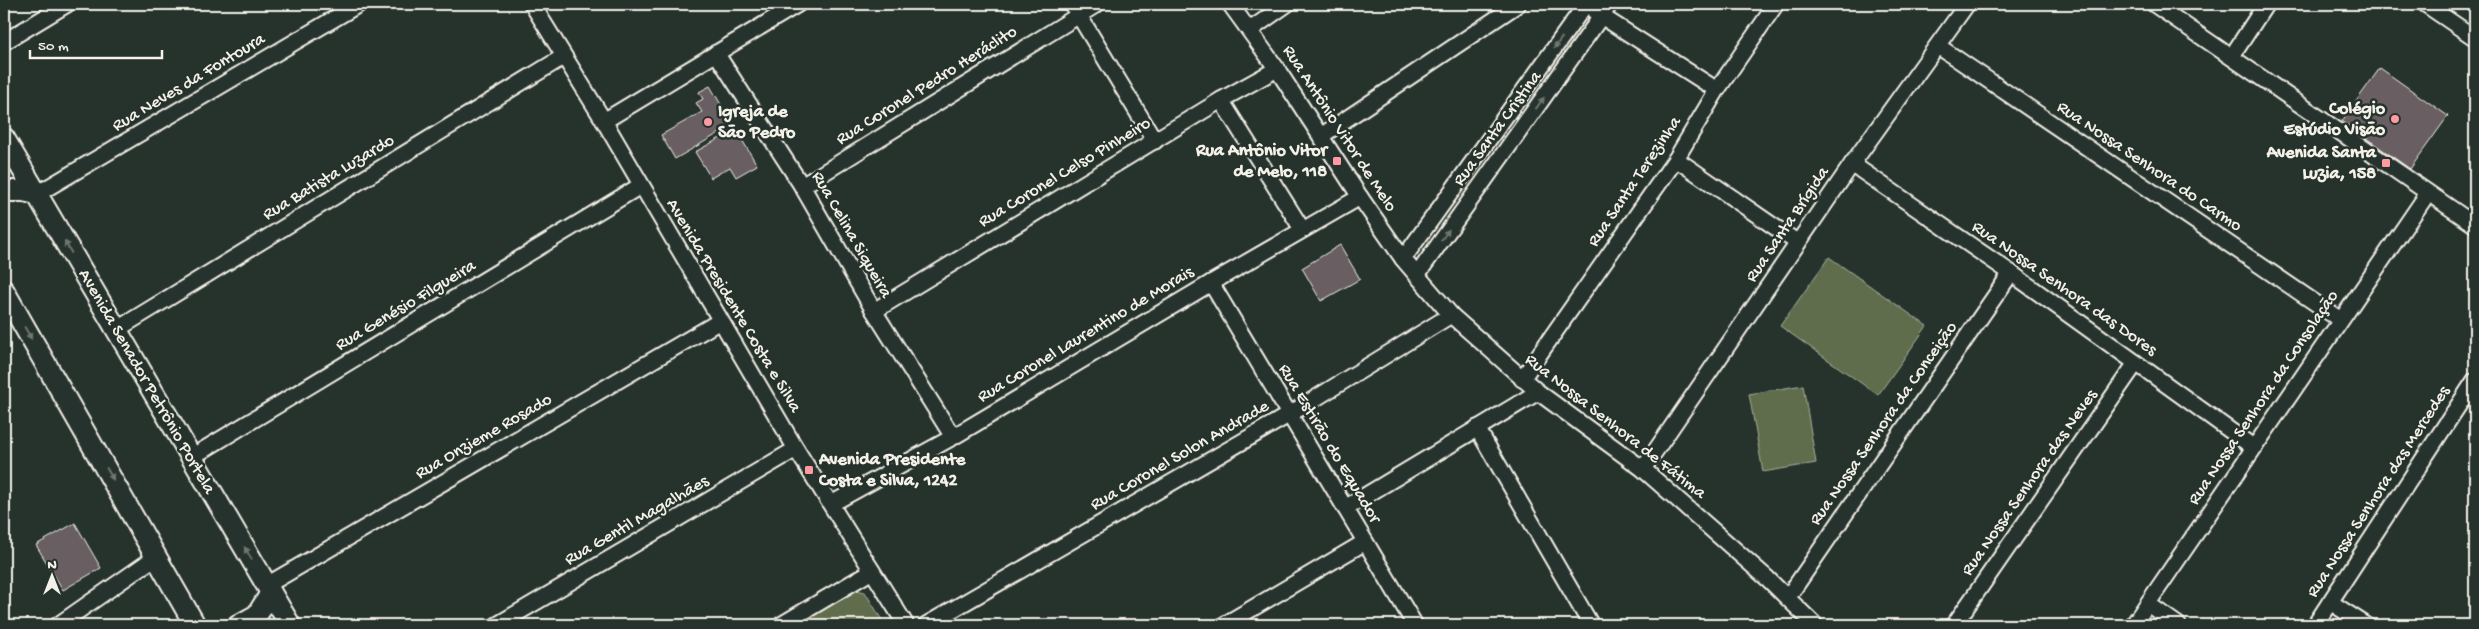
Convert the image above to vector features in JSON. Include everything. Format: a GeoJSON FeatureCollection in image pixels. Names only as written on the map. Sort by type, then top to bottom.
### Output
{"type":"FeatureCollection","features":[{"type":"Feature","properties":{"kind":"street"},"geometry":{"type":"LineString","coordinates":[[4,42],[67,4]]}},
{"type":"Feature","properties":{"kind":"street","name":"Rua Neves da Fontoura"},"geometry":{"type":"LineString","coordinates":[[38,194],[359,4]]}},
{"type":"Feature","properties":{"kind":"street","name":"Avenida Presidente Costa e Silva"},"geometry":{"type":"LineString","coordinates":[[532,4],[604,121],[640,186],[796,449],[906,625]]}},
{"type":"Feature","properties":{"kind":"street"},"geometry":{"type":"LineString","coordinates":[[604,121],[798,4]]}},
{"type":"Feature","properties":{"kind":"street","name":"Rua Coronel Pedro Heráclito"},"geometry":{"type":"LineString","coordinates":[[802,186],[1075,9],[1097,4]]}},
{"type":"Feature","properties":{"kind":"street","name":"Rua Antônio Vitor de Melo"},"geometry":{"type":"LineString","coordinates":[[1230,4],[1277,69],[1360,197],[1403,259],[1417,275]]}},
{"type":"Feature","properties":{"kind":"street"},"geometry":{"type":"LineString","coordinates":[[1250,30],[1287,4]]}},
{"type":"Feature","properties":{"kind":"street"},"geometry":{"type":"LineString","coordinates":[[1321,136],[1518,4]]}},
{"type":"Feature","properties":{"kind":"street","name":"Rua Santa Terezinha"},"geometry":{"type":"LineString","coordinates":[[1522,379],[1676,158],[1717,90],[1776,4]]}},
{"type":"Feature","properties":{"kind":"street","name":"Rua Santa Brígida"},"geometry":{"type":"LineString","coordinates":[[1643,469],[1852,164],[1967,4]]}},
{"type":"Feature","properties":{"kind":"street"},"geometry":{"type":"LineString","coordinates":[[2154,4],[2475,225]]}},
{"type":"Feature","properties":{"kind":"street"},"geometry":{"type":"LineString","coordinates":[[2232,56],[2266,4]]}},
{"type":"Feature","properties":{"kind":"street"},"geometry":{"type":"LineString","coordinates":[[2425,4],[2475,36]]}},
{"type":"Feature","properties":{"kind":"street"},"geometry":{"type":"LineString","coordinates":[[1586,5],[1606,10],[1717,90]]}},
{"type":"Feature","properties":{"kind":"street","name":"Rua Santa Cristina"},"geometry":{"type":"LineString","coordinates":[[1403,259],[1586,5]]}},
{"type":"Feature","properties":{"kind":"street"},"geometry":{"type":"LineString","coordinates":[[1075,9],[1155,141]]}},
{"type":"Feature","properties":{"kind":"street","name":"Rua Santa Cristina"},"geometry":{"type":"LineString","coordinates":[[1417,275],[1606,10]]}},
{"type":"Feature","properties":{"kind":"street","name":"Rua Nossa Senhora do Carmo"},"geometry":{"type":"LineString","coordinates":[[1938,46],[2339,319]]}},
{"type":"Feature","properties":{"kind":"street","name":"Rua Celina Siqueira"},"geometry":{"type":"LineString","coordinates":[[716,53],[802,186],[874,311],[953,437]]}},
{"type":"Feature","properties":{"kind":"street","name":"Rua Batista Luzardo"},"geometry":{"type":"LineString","coordinates":[[116,330],[563,57]]}},
{"type":"Feature","properties":{"kind":"street","name":"Rua Coronel Celso Pinheiro"},"geometry":{"type":"LineString","coordinates":[[874,311],[1221,100],[1277,69]]}},
{"type":"Feature","properties":{"kind":"street"},"geometry":{"type":"LineString","coordinates":[[1221,100],[1302,228]]}},
{"type":"Feature","properties":{"kind":"street","name":"Avenida Senador Petrônio Portela"},"geometry":{"type":"LineString","coordinates":[[4,138],[190,458],[290,625]]}},
{"type":"Feature","properties":{"kind":"street"},"geometry":{"type":"LineString","coordinates":[[1676,158],[1798,243]]}},
{"type":"Feature","properties":{"kind":"street","name":"Rua Nossa Senhora das Dores"},"geometry":{"type":"LineString","coordinates":[[1852,164],[2011,273],[2253,447]]}},
{"type":"Feature","properties":{"kind":"street","name":"Rua Genésio Filgueira"},"geometry":{"type":"LineString","coordinates":[[190,458],[640,186]]}},
{"type":"Feature","properties":{"kind":"street"},"geometry":{"type":"LineString","coordinates":[[4,191],[22,191],[38,194]]}},
{"type":"Feature","properties":{"kind":"street","name":"Rua Nossa Senhora da Consolação"},"geometry":{"type":"LineString","coordinates":[[2133,625],[2339,319],[2428,193]]}},
{"type":"Feature","properties":{"kind":"street","name":"Rua Coronel Laurentino de Morais"},"geometry":{"type":"LineString","coordinates":[[831,504],[953,437],[1302,228],[1360,197]]}},
{"type":"Feature","properties":{"kind":"street","name":"Rua Nossa Senhora da Conceição"},"geometry":{"type":"LineString","coordinates":[[1788,597],[2011,273]]}},
{"type":"Feature","properties":{"kind":"street","name":"Rua Nossa Senhora de Fátima"},"geometry":{"type":"LineString","coordinates":[[1417,275],[1451,315],[1522,379],[1643,469],[1788,597],[1815,625]]}},
{"type":"Feature","properties":{"kind":"street","name":"Rua Estirão do Equador"},"geometry":{"type":"LineString","coordinates":[[1211,282],[1415,625]]}},
{"type":"Feature","properties":{"kind":"street"},"geometry":{"type":"LineString","coordinates":[[4,291],[197,624]]}},
{"type":"Feature","properties":{"kind":"street","name":"Rua Coronel Solon Andrade"},"geometry":{"type":"LineString","coordinates":[[926,625],[1290,414],[1451,315]]}},
{"type":"Feature","properties":{"kind":"street","name":"Rua Onzieme Rosado"},"geometry":{"type":"LineString","coordinates":[[269,589],[720,321]]}},
{"type":"Feature","properties":{"kind":"street","name":"Rua Nossa Senhora das Neves"},"geometry":{"type":"LineString","coordinates":[[1954,625],[2136,363]]}},
{"type":"Feature","properties":{"kind":"street","name":"Rua Nossa Senhora das Mercedes"},"geometry":{"type":"LineString","coordinates":[[2315,625],[2475,380]]}},
{"type":"Feature","properties":{"kind":"street"},"geometry":{"type":"LineString","coordinates":[[1345,508],[1538,392]]}},
{"type":"Feature","properties":{"kind":"street"},"geometry":{"type":"LineString","coordinates":[[1477,428],[1591,625]]}},
{"type":"Feature","properties":{"kind":"street","name":"Rua Gentil Magalhães"},"geometry":{"type":"LineString","coordinates":[[497,625],[796,449]]}},
{"type":"Feature","properties":{"kind":"street"},"geometry":{"type":"LineString","coordinates":[[1224,625],[1365,542]]}},
{"type":"Feature","properties":{"kind":"street"},"geometry":{"type":"LineString","coordinates":[[58,625],[157,556]]}},
{"type":"Feature","properties":{"kind":"street"},"geometry":{"type":"LineString","coordinates":[[781,625],[872,571]]}},
{"type":"Feature","properties":{"kind":"street"},"geometry":{"type":"LineString","coordinates":[[239,625],[257,615],[269,589]]}},
{"type":"Feature","properties":{"kind":"street"},"geometry":{"type":"LineString","coordinates":[[2330,602],[2366,625]]}},
{"type":"Feature","properties":{"kind":"street"},"geometry":{"type":"LineString","coordinates":[[2148,604],[2178,625]]}},
{"type":"Feature","properties":{"kind":"green space"},"geometry":{"type":"Polygon","coordinates":[[[1829,257],[1927,326],[1878,395],[1780,326],[1829,257]]]}},
{"type":"Feature","properties":{"kind":"green space"},"geometry":{"type":"Polygon","coordinates":[[[1803,385],[1816,463],[1763,472],[1749,394],[1803,385]]]}},
{"type":"Feature","properties":{"kind":"green space"},"geometry":{"type":"Polygon","coordinates":[[[857,590],[865,592],[885,625],[792,625],[847,593],[857,590]]]}},
{"type":"Feature","properties":{"kind":"building","name":"Colégio Estúdio Visão"},"geometry":{"type":"Polygon","coordinates":[[[2380,68],[2448,116],[2410,169],[2342,121],[2380,68]]]}},
{"type":"Feature","properties":{"kind":"building","name":"Igreja de São Pedro"},"geometry":{"type":"Polygon","coordinates":[[[710,86],[757,165],[736,177],[730,167],[711,178],[695,152],[724,136],[721,132],[675,159],[661,135],[702,112],[696,103],[703,99],[699,92],[710,86]]]}},
{"type":"Feature","properties":{"kind":"building"},"geometry":{"type":"Polygon","coordinates":[[[1340,245],[1360,279],[1321,301],[1302,268],[1340,245]]]}},
{"type":"Feature","properties":{"kind":"building"},"geometry":{"type":"Polygon","coordinates":[[[75,523],[101,568],[63,590],[36,545],[75,523]]]}},
{"type":"Feature","properties":{"kind":"place","name":"Colégio Estúdio Visão"},"geometry":{"type":"Point","coordinates":[2395,119]}},
{"type":"Feature","properties":{"kind":"place","name":"Igreja de São Pedro"},"geometry":{"type":"Point","coordinates":[708,122]}},
{"type":"Feature","properties":{"kind":"place","name":"Rua Antônio Vitor de Melo, 118"},"geometry":{"type":"Point","coordinates":[1337,161]}},
{"type":"Feature","properties":{"kind":"place","name":"Avenida Santa Luzia, 158"},"geometry":{"type":"Point","coordinates":[2386,163]}},
{"type":"Feature","properties":{"kind":"place","name":"Avenida Presidente Costa e Silva, 1242"},"geometry":{"type":"Point","coordinates":[809,470]}}]}
